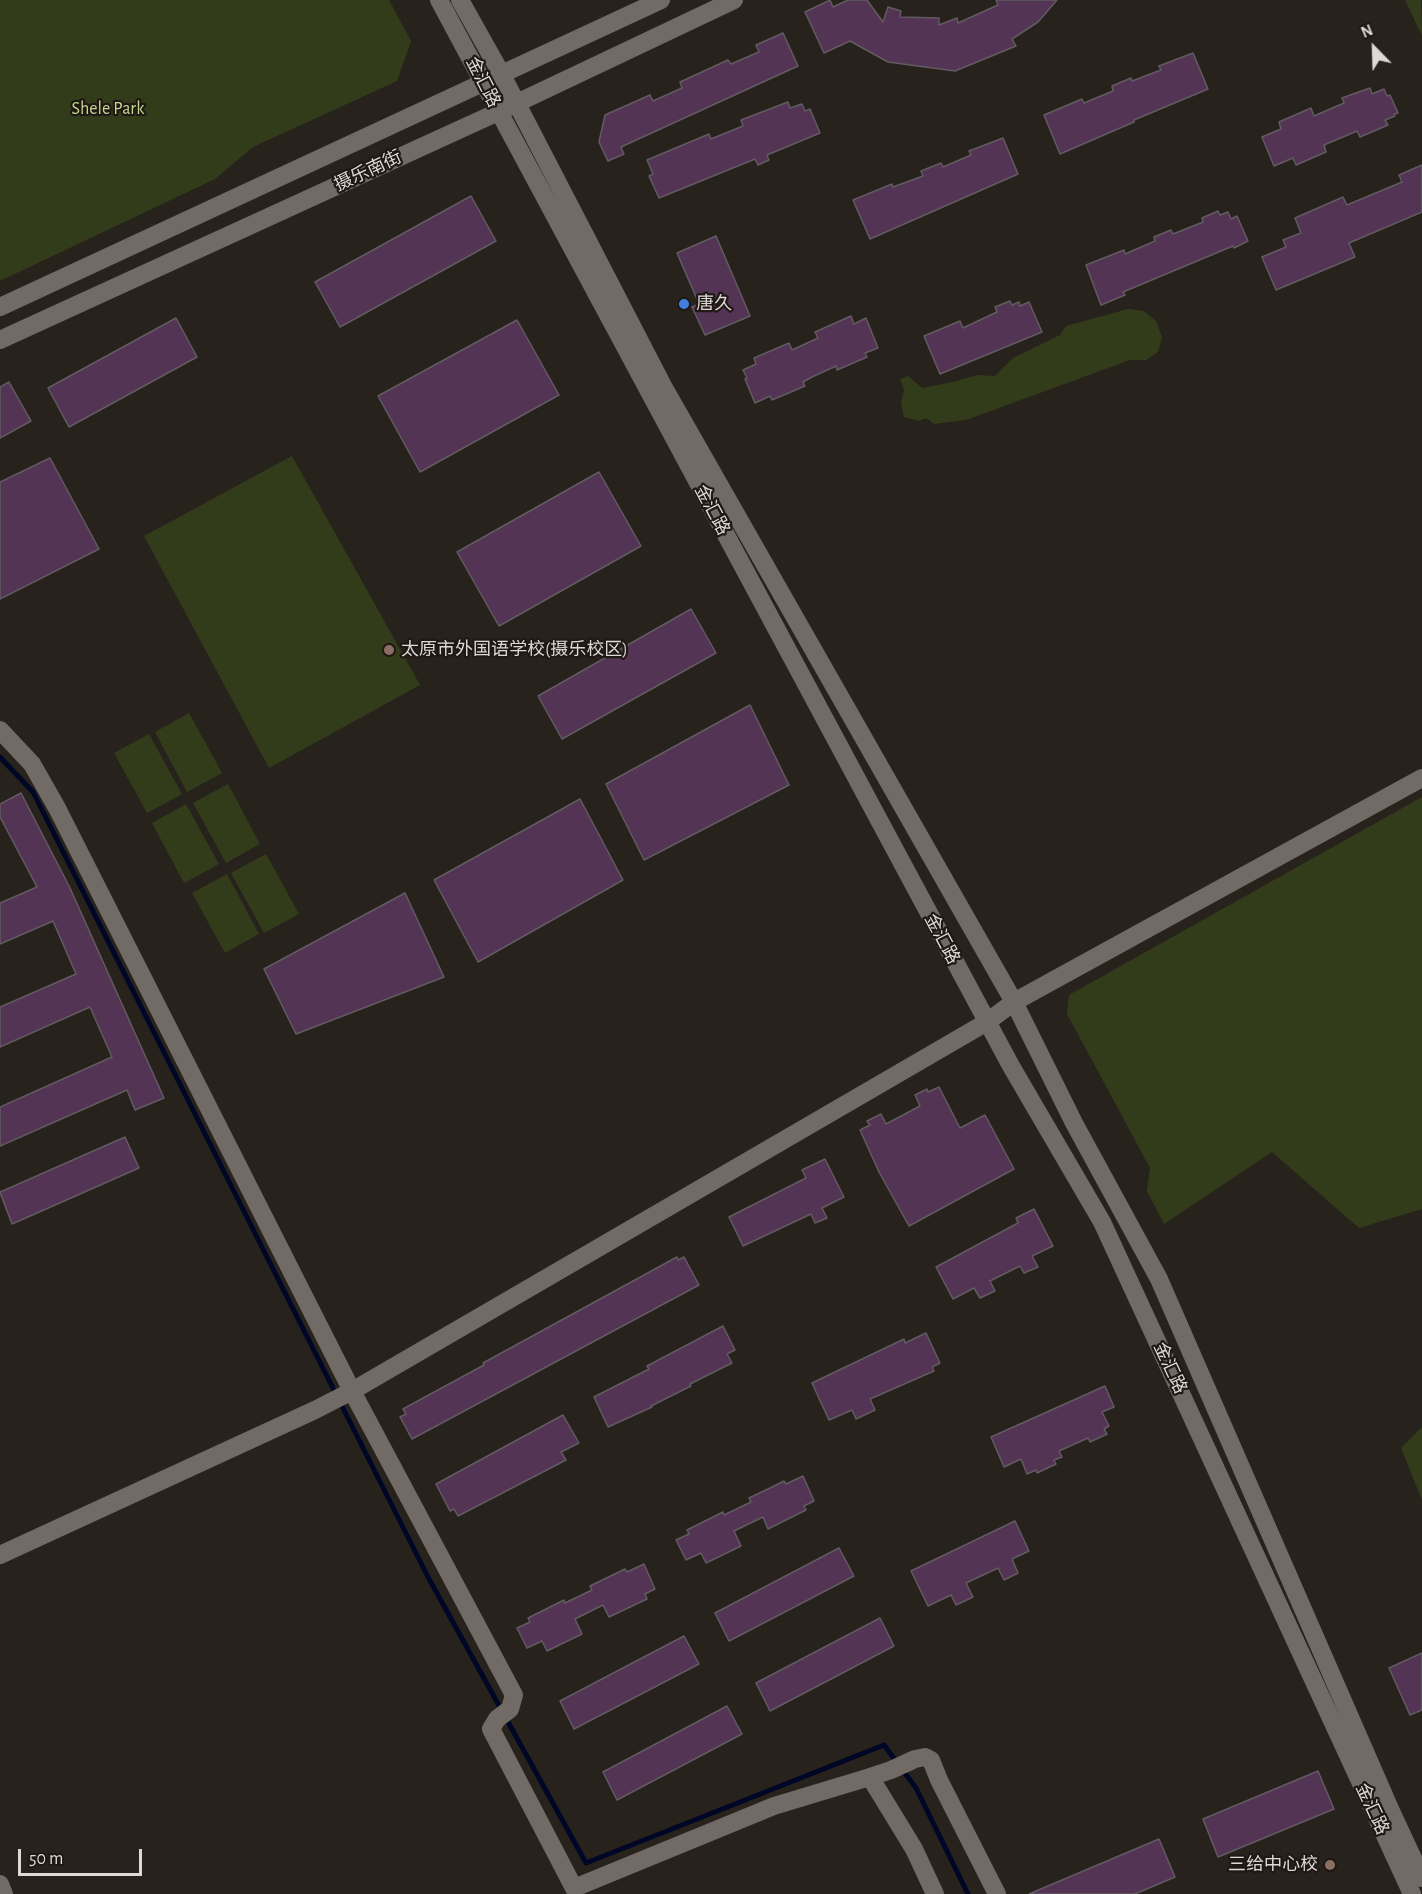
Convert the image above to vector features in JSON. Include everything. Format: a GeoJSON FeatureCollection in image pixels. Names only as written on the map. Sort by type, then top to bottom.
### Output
{"type":"FeatureCollection","features":[{"type":"Feature","properties":{"kind":"street","name":"金汇路"},"geometry":{"type":"LineString","coordinates":[[439,0],[986,1021],[1102,1222],[1412,1894]]}},
{"type":"Feature","properties":{"kind":"street","name":"金汇路"},"geometry":{"type":"LineString","coordinates":[[460,0],[663,386],[1014,1002],[1074,1123],[1159,1279],[1422,1878]]}},
{"type":"Feature","properties":{"kind":"street","name":"摄乐南街"},"geometry":{"type":"LineString","coordinates":[[0,307],[661,0]]}},
{"type":"Feature","properties":{"kind":"street","name":"摄乐南街"},"geometry":{"type":"LineString","coordinates":[[0,340],[498,112],[734,0]]}},
{"type":"Feature","properties":{"kind":"street"},"geometry":{"type":"LineString","coordinates":[[0,730],[32,764],[57,808],[352,1391],[514,1695],[504,1714],[491,1729],[574,1888],[774,1806],[870,1777],[925,1757],[931,1760],[935,1767],[939,1780],[997,1894]]}},
{"type":"Feature","properties":{"kind":"street"},"geometry":{"type":"LineString","coordinates":[[0,1555],[352,1391],[986,1021],[1014,1002],[1422,778]]}},
{"type":"Feature","properties":{"kind":"street"},"geometry":{"type":"LineString","coordinates":[[870,1777],[914,1849],[934,1894]]}},
{"type":"Feature","properties":{"kind":"street"},"geometry":{"type":"LineString","coordinates":[[0,1884],[4,1894]]}},
{"type":"Feature","properties":{"kind":"green space","name":"Shele Park"},"geometry":{"type":"Polygon","coordinates":[[[0,0],[389,0],[411,41],[397,81],[253,147],[215,179],[0,281],[0,0]]]}},
{"type":"Feature","properties":{"kind":"green space"},"geometry":{"type":"Polygon","coordinates":[[[1405,0],[1421,0],[1422,36],[1405,0]]]}},
{"type":"Feature","properties":{"kind":"green space"},"geometry":{"type":"Polygon","coordinates":[[[1128,309],[1144,311],[1156,321],[1162,337],[1158,352],[1146,360],[1130,360],[966,420],[934,424],[926,418],[919,421],[904,417],[901,402],[904,390],[900,379],[908,376],[922,388],[977,375],[995,376],[1013,358],[1060,335],[1066,326],[1128,309]]]}},
{"type":"Feature","properties":{"kind":"green space"},"geometry":{"type":"Polygon","coordinates":[[[292,456],[420,685],[269,768],[144,536],[292,456]]]}},
{"type":"Feature","properties":{"kind":"green space"},"geometry":{"type":"Polygon","coordinates":[[[189,713],[222,773],[187,792],[155,732],[189,713]]]}},
{"type":"Feature","properties":{"kind":"green space"},"geometry":{"type":"Polygon","coordinates":[[[149,734],[182,794],[147,813],[114,753],[149,734]]]}},
{"type":"Feature","properties":{"kind":"green space"},"geometry":{"type":"Polygon","coordinates":[[[228,784],[260,844],[226,863],[193,803],[228,784]]]}},
{"type":"Feature","properties":{"kind":"green space"},"geometry":{"type":"Polygon","coordinates":[[[1422,797],[1422,1209],[1359,1228],[1272,1152],[1164,1224],[1147,1191],[1150,1168],[1067,1014],[1069,995],[1422,797]]]}},
{"type":"Feature","properties":{"kind":"green space"},"geometry":{"type":"Polygon","coordinates":[[[186,804],[219,864],[184,883],[152,823],[186,804]]]}},
{"type":"Feature","properties":{"kind":"green space"},"geometry":{"type":"Polygon","coordinates":[[[266,854],[299,914],[264,933],[231,873],[266,854]]]}},
{"type":"Feature","properties":{"kind":"green space"},"geometry":{"type":"Polygon","coordinates":[[[227,874],[259,934],[225,953],[192,893],[227,874]]]}},
{"type":"Feature","properties":{"kind":"green space"},"geometry":{"type":"Polygon","coordinates":[[[1422,1427],[1422,1500],[1401,1448],[1422,1427]]]}},
{"type":"Feature","properties":{"kind":"building"},"geometry":{"type":"Polygon","coordinates":[[[830,0],[833,7],[848,0],[867,0],[883,22],[888,7],[901,11],[900,17],[939,18],[939,25],[957,18],[958,23],[998,5],[996,0],[1057,0],[1038,22],[1012,39],[1016,46],[955,71],[888,62],[850,41],[824,53],[805,12],[830,0]]]}},
{"type":"Feature","properties":{"kind":"building"},"geometry":{"type":"Polygon","coordinates":[[[783,33],[798,66],[621,147],[624,154],[608,161],[599,142],[605,115],[650,95],[653,101],[682,88],[680,82],[728,60],[731,64],[759,52],[756,45],[783,33]]]}},
{"type":"Feature","properties":{"kind":"building"},"geometry":{"type":"Polygon","coordinates":[[[1193,53],[1208,89],[1060,154],[1044,115],[1082,99],[1084,103],[1113,91],[1112,86],[1161,70],[1159,66],[1193,53]]]}},
{"type":"Feature","properties":{"kind":"building"},"geometry":{"type":"Polygon","coordinates":[[[1370,88],[1372,94],[1384,89],[1387,96],[1390,95],[1398,113],[1385,120],[1388,125],[1360,137],[1357,131],[1324,145],[1326,152],[1296,165],[1293,158],[1274,166],[1262,137],[1281,129],[1279,122],[1311,108],[1314,116],[1344,103],[1342,98],[1370,88]]]}},
{"type":"Feature","properties":{"kind":"building"},"geometry":{"type":"Polygon","coordinates":[[[788,102],[790,108],[802,104],[805,111],[810,109],[820,133],[767,155],[769,160],[758,165],[755,159],[659,198],[649,176],[653,174],[647,160],[709,134],[711,139],[743,126],[741,120],[788,102]]]}},
{"type":"Feature","properties":{"kind":"building"},"geometry":{"type":"Polygon","coordinates":[[[1003,138],[1018,174],[870,239],[853,200],[892,184],[893,187],[923,176],[921,171],[941,163],[943,167],[971,155],[969,151],[1003,138]]]}},
{"type":"Feature","properties":{"kind":"building"},"geometry":{"type":"Polygon","coordinates":[[[1422,165],[1422,212],[1349,243],[1355,257],[1276,290],[1262,257],[1286,247],[1283,240],[1301,233],[1295,218],[1343,197],[1347,205],[1402,182],[1399,175],[1422,165]]]}},
{"type":"Feature","properties":{"kind":"building"},"geometry":{"type":"Polygon","coordinates":[[[471,196],[496,241],[340,327],[315,282],[471,196]]]}},
{"type":"Feature","properties":{"kind":"building"},"geometry":{"type":"Polygon","coordinates":[[[1218,211],[1220,215],[1228,212],[1231,219],[1237,216],[1248,241],[1123,292],[1125,295],[1101,305],[1086,265],[1124,250],[1125,254],[1155,241],[1154,237],[1171,230],[1173,234],[1203,222],[1202,218],[1218,211]]]}},
{"type":"Feature","properties":{"kind":"building"},"geometry":{"type":"Polygon","coordinates":[[[716,236],[750,316],[705,335],[692,307],[699,304],[677,253],[716,236]]]}},
{"type":"Feature","properties":{"kind":"building"},"geometry":{"type":"Polygon","coordinates":[[[1010,301],[1012,305],[1019,302],[1020,306],[1029,302],[1042,332],[940,374],[924,336],[960,321],[963,328],[997,312],[995,307],[1010,301]]]}},
{"type":"Feature","properties":{"kind":"building"},"geometry":{"type":"Polygon","coordinates":[[[851,316],[854,324],[866,318],[878,348],[865,353],[867,357],[837,370],[836,366],[812,377],[803,382],[805,386],[772,400],[770,396],[755,403],[743,370],[756,364],[754,358],[789,343],[792,350],[818,338],[815,332],[851,316]]]}},
{"type":"Feature","properties":{"kind":"building"},"geometry":{"type":"Polygon","coordinates":[[[176,318],[197,357],[69,427],[48,388],[176,318]]]}},
{"type":"Feature","properties":{"kind":"building"},"geometry":{"type":"Polygon","coordinates":[[[517,320],[559,395],[420,472],[378,396],[517,320]]]}},
{"type":"Feature","properties":{"kind":"building"},"geometry":{"type":"Polygon","coordinates":[[[9,382],[31,421],[0,438],[0,387],[9,382]]]}},
{"type":"Feature","properties":{"kind":"building"},"geometry":{"type":"Polygon","coordinates":[[[50,458],[99,549],[0,599],[0,482],[50,458]]]}},
{"type":"Feature","properties":{"kind":"building"},"geometry":{"type":"Polygon","coordinates":[[[599,472],[641,546],[499,626],[457,552],[599,472]]]}},
{"type":"Feature","properties":{"kind":"building"},"geometry":{"type":"Polygon","coordinates":[[[691,609],[716,653],[562,739],[538,696],[691,609]]]}},
{"type":"Feature","properties":{"kind":"building"},"geometry":{"type":"Polygon","coordinates":[[[750,705],[789,785],[644,860],[606,784],[750,705]]]}},
{"type":"Feature","properties":{"kind":"building"},"geometry":{"type":"Polygon","coordinates":[[[21,793],[70,888],[164,1098],[135,1110],[127,1090],[0,1146],[0,1107],[112,1057],[90,1007],[0,1047],[0,1007],[76,974],[53,921],[0,944],[0,903],[37,887],[0,817],[0,804],[21,793]]]}},
{"type":"Feature","properties":{"kind":"building"},"geometry":{"type":"Polygon","coordinates":[[[580,799],[623,880],[478,962],[434,880],[580,799]]]}},
{"type":"Feature","properties":{"kind":"building"},"geometry":{"type":"Polygon","coordinates":[[[405,893],[444,977],[296,1034],[264,969],[405,893]]]}},
{"type":"Feature","properties":{"kind":"building"},"geometry":{"type":"Polygon","coordinates":[[[939,1087],[960,1128],[985,1115],[1014,1169],[909,1226],[879,1172],[860,1130],[870,1125],[867,1121],[881,1114],[886,1124],[920,1106],[915,1095],[927,1089],[928,1092],[939,1087]]]}},
{"type":"Feature","properties":{"kind":"building"},"geometry":{"type":"Polygon","coordinates":[[[125,1137],[139,1168],[12,1224],[0,1192],[125,1137]]]}},
{"type":"Feature","properties":{"kind":"building"},"geometry":{"type":"Polygon","coordinates":[[[825,1159],[844,1197],[822,1208],[827,1218],[815,1223],[811,1214],[743,1246],[729,1217],[806,1178],[802,1170],[825,1159]]]}},
{"type":"Feature","properties":{"kind":"building"},"geometry":{"type":"Polygon","coordinates":[[[1034,1209],[1053,1246],[1032,1256],[1038,1267],[1024,1273],[1020,1266],[990,1281],[995,1291],[980,1298],[974,1288],[953,1299],[936,1267],[1018,1223],[1016,1218],[1034,1209]]]}},
{"type":"Feature","properties":{"kind":"building"},"geometry":{"type":"Polygon","coordinates":[[[677,1257],[678,1260],[684,1257],[699,1285],[412,1439],[400,1417],[406,1414],[403,1409],[677,1257]]]}},
{"type":"Feature","properties":{"kind":"building"},"geometry":{"type":"Polygon","coordinates":[[[723,1326],[735,1350],[727,1354],[732,1363],[690,1384],[691,1386],[652,1407],[608,1427],[594,1397],[649,1369],[647,1366],[723,1326]]]}},
{"type":"Feature","properties":{"kind":"building"},"geometry":{"type":"Polygon","coordinates":[[[926,1333],[940,1363],[932,1367],[934,1371],[870,1399],[875,1410],[856,1419],[852,1410],[829,1420],[812,1383],[904,1339],[905,1343],[926,1333]]]}},
{"type":"Feature","properties":{"kind":"building"},"geometry":{"type":"Polygon","coordinates":[[[1105,1386],[1114,1407],[1102,1412],[1109,1426],[1104,1429],[1107,1434],[1090,1442],[1088,1438],[1059,1451],[1062,1457],[1054,1460],[1056,1464],[1037,1473],[1036,1470],[1027,1474],[1021,1459],[1004,1467],[991,1437],[1105,1386]]]}},
{"type":"Feature","properties":{"kind":"building"},"geometry":{"type":"Polygon","coordinates":[[[563,1415],[579,1443],[561,1452],[566,1460],[458,1516],[454,1509],[450,1511],[436,1484],[563,1415]]]}},
{"type":"Feature","properties":{"kind":"building"},"geometry":{"type":"Polygon","coordinates":[[[803,1476],[814,1501],[804,1506],[806,1510],[768,1529],[763,1517],[734,1531],[741,1546],[706,1563],[701,1553],[686,1560],[676,1540],[689,1534],[687,1530],[723,1512],[724,1515],[751,1502],[749,1498],[784,1481],[786,1484],[803,1476]]]}},
{"type":"Feature","properties":{"kind":"building"},"geometry":{"type":"Polygon","coordinates":[[[1015,1521],[1029,1551],[1012,1559],[1018,1573],[1004,1580],[998,1568],[966,1583],[973,1597],[956,1605],[951,1595],[928,1606],[911,1571],[1015,1521]]]}},
{"type":"Feature","properties":{"kind":"building"},"geometry":{"type":"Polygon","coordinates":[[[839,1548],[854,1576],[729,1641],[715,1613],[839,1548]]]}},
{"type":"Feature","properties":{"kind":"building"},"geometry":{"type":"Polygon","coordinates":[[[644,1564],[655,1589],[645,1594],[647,1599],[609,1617],[603,1605],[575,1619],[582,1634],[547,1651],[542,1641],[527,1648],[517,1628],[530,1622],[528,1618],[564,1600],[565,1603],[592,1590],[590,1586],[625,1569],[627,1572],[644,1564]]]}},
{"type":"Feature","properties":{"kind":"building"},"geometry":{"type":"Polygon","coordinates":[[[880,1618],[894,1646],[770,1711],[756,1683],[880,1618]]]}},
{"type":"Feature","properties":{"kind":"building"},"geometry":{"type":"Polygon","coordinates":[[[684,1636],[699,1664],[574,1729],[560,1701],[684,1636]]]}},
{"type":"Feature","properties":{"kind":"building"},"geometry":{"type":"Polygon","coordinates":[[[1422,1653],[1422,1710],[1410,1715],[1389,1668],[1422,1653]]]}},
{"type":"Feature","properties":{"kind":"building"},"geometry":{"type":"Polygon","coordinates":[[[727,1706],[742,1734],[617,1800],[603,1772],[727,1706]]]}},
{"type":"Feature","properties":{"kind":"building"},"geometry":{"type":"Polygon","coordinates":[[[1318,1771],[1334,1809],[1218,1857],[1203,1819],[1318,1771]]]}},
{"type":"Feature","properties":{"kind":"building"},"geometry":{"type":"Polygon","coordinates":[[[1159,1839],[1175,1877],[1135,1894],[1029,1894],[1159,1839]]]}},
{"type":"Feature","properties":{"kind":"waterway"},"geometry":{"type":"LineString","coordinates":[[0,757],[33,792],[428,1577],[586,1863],[884,1745],[916,1788],[968,1894]]}},
{"type":"Feature","properties":{"kind":"place","name":"唐久"},"geometry":{"type":"Point","coordinates":[684,304]}},
{"type":"Feature","properties":{"kind":"place","name":"太原市外国语学校(摄乐校区)"},"geometry":{"type":"Point","coordinates":[389,650]}},
{"type":"Feature","properties":{"kind":"place","name":"三给中心校"},"geometry":{"type":"Point","coordinates":[1330,1865]}}]}
